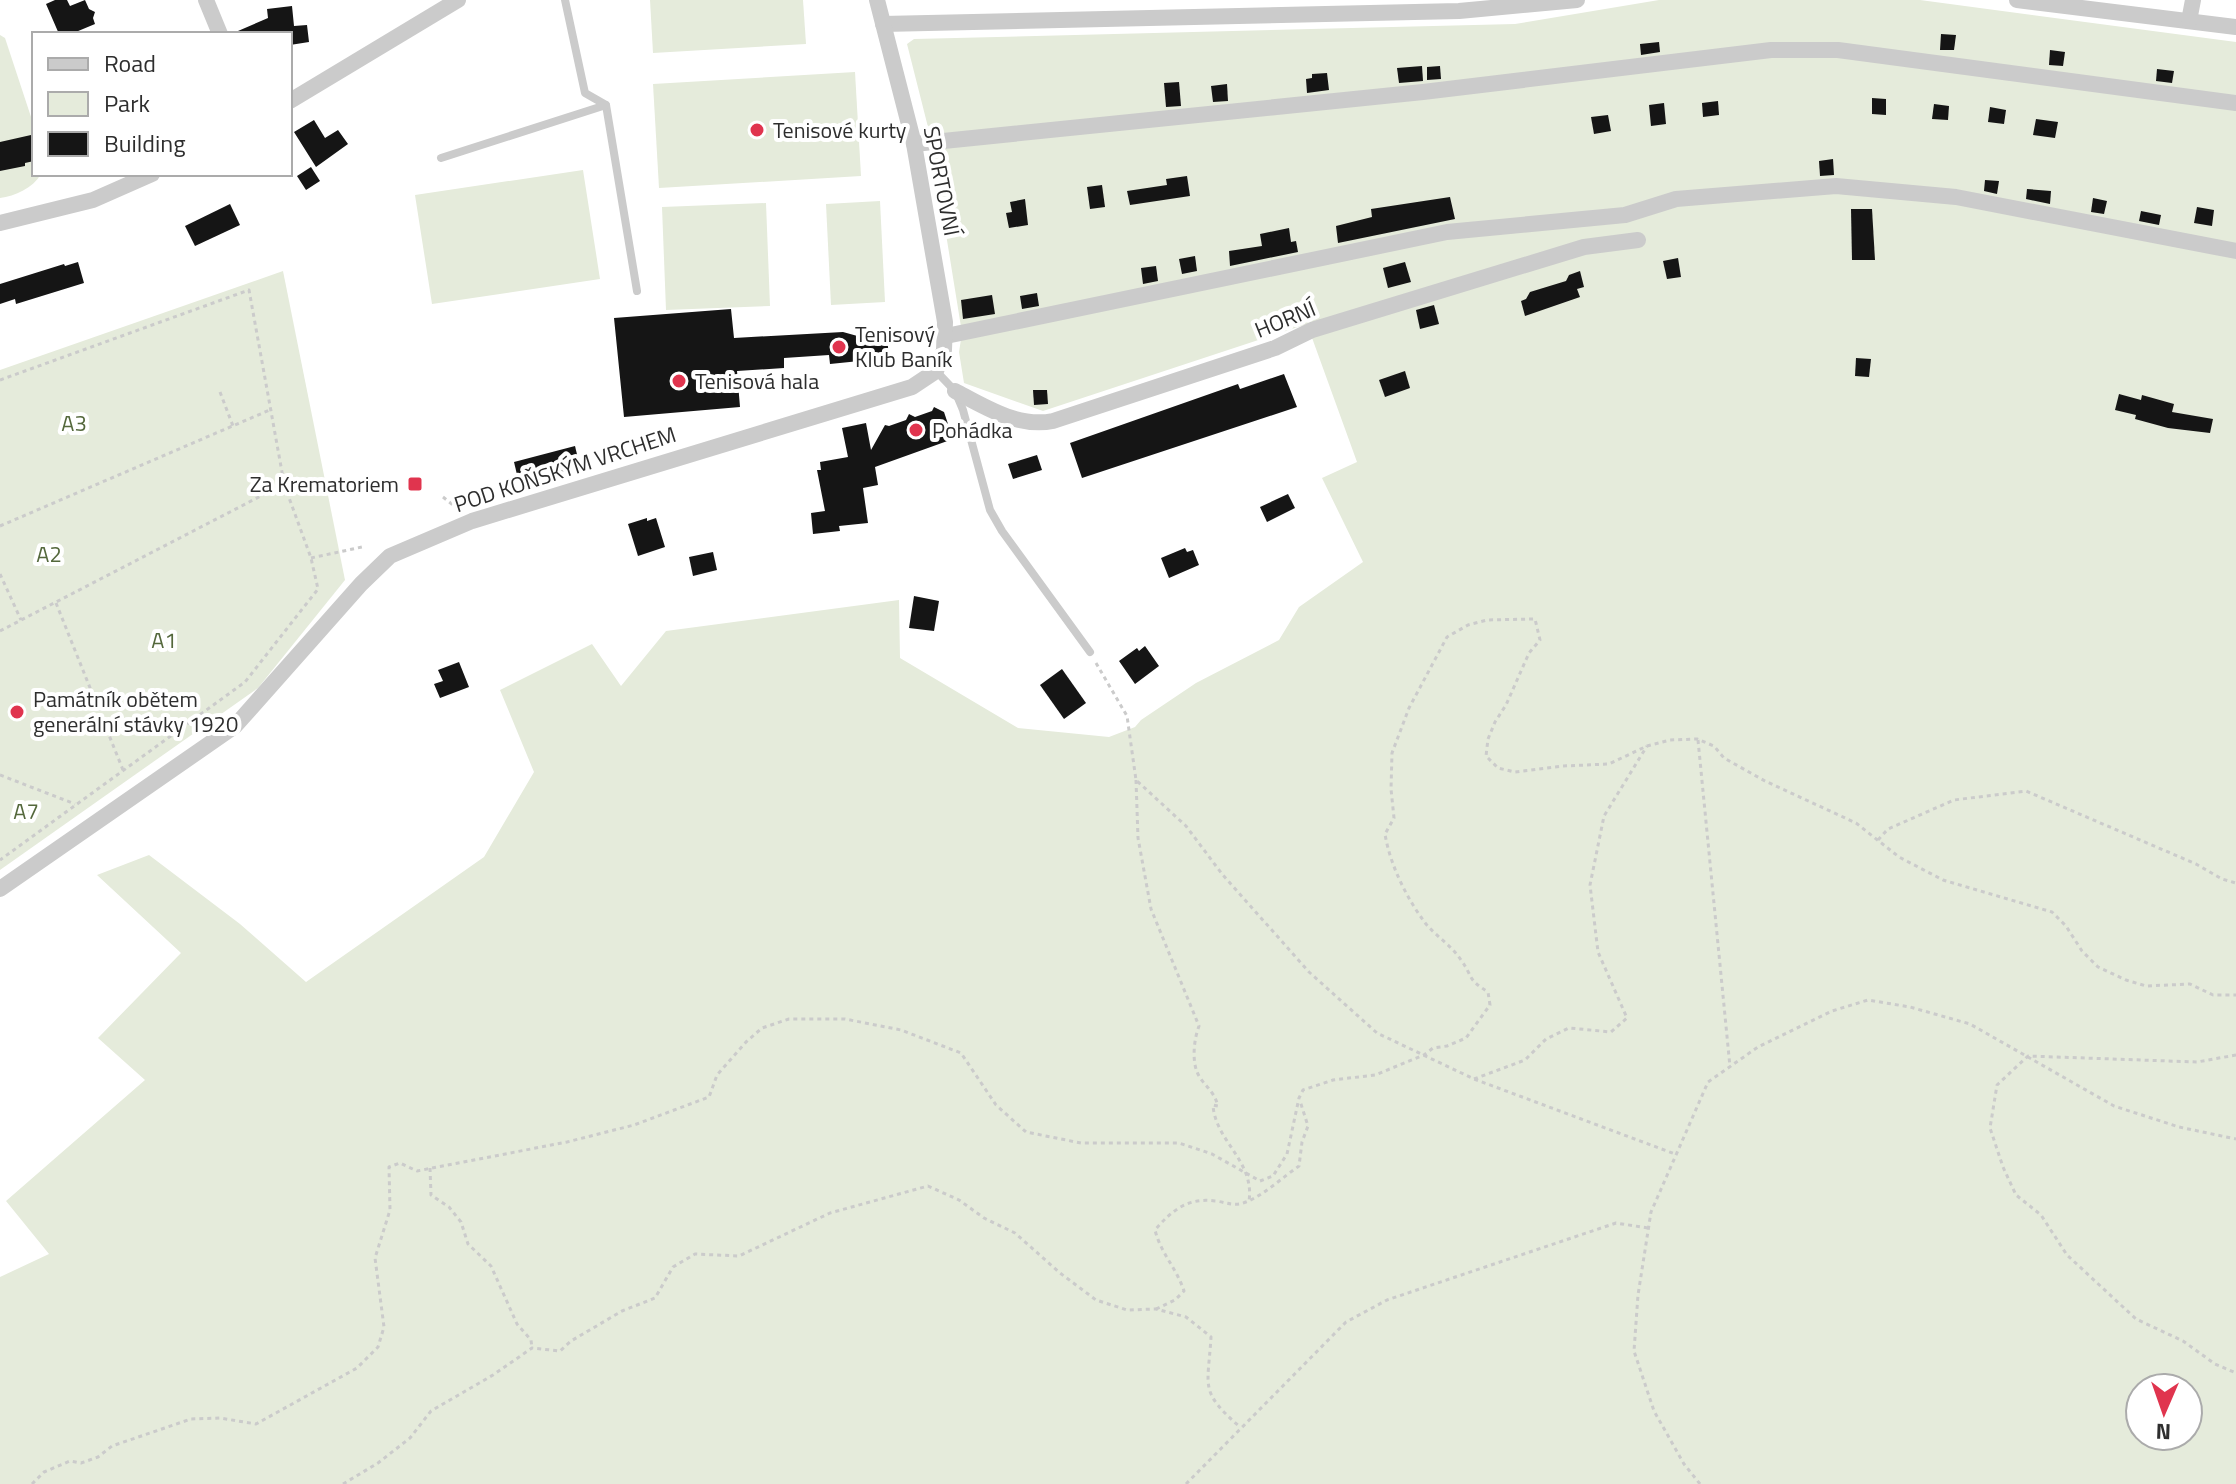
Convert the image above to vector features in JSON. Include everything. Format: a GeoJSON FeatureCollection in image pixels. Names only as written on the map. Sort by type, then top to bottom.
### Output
{"type":"FeatureCollection","features":[{"type":"Feature","properties":{"kind":"street"},"geometry":{"type":"LineString","coordinates":[[206,0],[219,32]]}},
{"type":"Feature","properties":{"kind":"street"},"geometry":{"type":"LineString","coordinates":[[292,100],[458,0]]}},
{"type":"Feature","properties":{"kind":"street","name":"SPORTOVNÍ"},"geometry":{"type":"LineString","coordinates":[[877,0],[914,144],[946,336],[936,371]]}},
{"type":"Feature","properties":{"kind":"street"},"geometry":{"type":"LineString","coordinates":[[883,24],[1459,11],[1577,0]]}},
{"type":"Feature","properties":{"kind":"street"},"geometry":{"type":"LineString","coordinates":[[2017,0],[2236,27]]}},
{"type":"Feature","properties":{"kind":"street"},"geometry":{"type":"LineString","coordinates":[[2189,21],[2193,0]]}},
{"type":"Feature","properties":{"kind":"street"},"geometry":{"type":"LineString","coordinates":[[914,144],[1423,92],[1771,50],[1838,50],[2236,103]]}},
{"type":"Feature","properties":{"kind":"street"},"geometry":{"type":"LineString","coordinates":[[0,223],[93,200],[147,176]]}},
{"type":"Feature","properties":{"kind":"street"},"geometry":{"type":"LineString","coordinates":[[946,336],[1447,232],[1625,215],[1676,199],[1836,186],[1956,197],[2236,251]]}},
{"type":"Feature","properties":{"kind":"street","name":"HORNÍ"},"geometry":{"type":"LineString","coordinates":[[955,391],[1004,415],[1041,424],[1275,348],[1312,330],[1584,247],[1638,240]]}},
{"type":"Feature","properties":{"kind":"street","name":"POD KOŇSKÝM VRCHEM"},"geometry":{"type":"LineString","coordinates":[[0,889],[235,726],[361,584],[390,556],[472,521],[912,387],[936,371]]}},
{"type":"Feature","properties":{"kind":"lane"},"geometry":{"type":"LineString","coordinates":[[565,0],[585,93],[606,105]]}},
{"type":"Feature","properties":{"kind":"lane"},"geometry":{"type":"LineString","coordinates":[[441,158],[606,105]]}},
{"type":"Feature","properties":{"kind":"lane"},"geometry":{"type":"LineString","coordinates":[[606,105],[637,291]]}},
{"type":"Feature","properties":{"kind":"lane"},"geometry":{"type":"LineString","coordinates":[[936,371],[955,391],[970,431],[990,510],[1090,652]]}},
{"type":"Feature","properties":{"kind":"path"},"geometry":{"type":"LineString","coordinates":[[0,380],[249,290],[284,484],[311,558],[318,589],[245,682],[0,860]]}},
{"type":"Feature","properties":{"kind":"path"},"geometry":{"type":"LineString","coordinates":[[220,392],[233,426]]}},
{"type":"Feature","properties":{"kind":"path"},"geometry":{"type":"LineString","coordinates":[[0,526],[272,409]]}},
{"type":"Feature","properties":{"kind":"path"},"geometry":{"type":"LineString","coordinates":[[0,631],[284,484]]}},
{"type":"Feature","properties":{"kind":"path"},"geometry":{"type":"LineString","coordinates":[[311,558],[362,547]]}},
{"type":"Feature","properties":{"kind":"path"},"geometry":{"type":"LineString","coordinates":[[0,574],[21,620]]}},
{"type":"Feature","properties":{"kind":"path"},"geometry":{"type":"LineString","coordinates":[[55,602],[123,770]]}},
{"type":"Feature","properties":{"kind":"path"},"geometry":{"type":"LineString","coordinates":[[32,1484],[44,1472],[70,1461],[81,1463],[98,1457],[112,1446],[191,1419],[220,1418],[256,1424],[357,1368],[378,1347],[384,1327],[375,1258],[390,1210],[389,1167],[400,1163],[417,1171],[539,1149],[634,1125],[709,1097],[717,1075],[762,1028],[789,1019],[845,1019],[901,1030],[961,1053],[996,1105],[1026,1132],[1081,1143],[1179,1143],[1212,1154],[1260,1181],[1273,1176],[1287,1154],[1303,1090],[1333,1080],[1375,1075],[1424,1055],[1433,1048],[1466,1038],[1490,1005],[1488,992],[1471,981],[1462,960],[1426,923],[1411,899],[1387,848],[1385,834],[1394,818],[1392,753],[1409,708],[1447,637],[1468,625],[1487,620],[1535,619],[1540,640],[1529,653],[1488,739],[1486,756],[1498,768],[1515,772],[1609,764],[1647,746],[1670,740],[1697,739],[1714,746],[1724,758],[1765,781],[1856,823],[1899,857],[1943,880],[2052,912],[2098,967],[2146,986],[2190,984],[2213,995],[2236,995]]}},
{"type":"Feature","properties":{"kind":"path"},"geometry":{"type":"LineString","coordinates":[[1090,652],[1127,716],[1136,780],[1138,838],[1151,909],[1199,1026],[1194,1039],[1197,1073],[1215,1094],[1218,1106],[1213,1105],[1214,1117],[1248,1175],[1249,1201]]}},
{"type":"Feature","properties":{"kind":"path"},"geometry":{"type":"LineString","coordinates":[[1697,739],[1730,1067]]}},
{"type":"Feature","properties":{"kind":"path"},"geometry":{"type":"LineString","coordinates":[[1474,1079],[1525,1060],[1546,1039],[1569,1028],[1611,1032],[1627,1018],[1598,952],[1590,885],[1604,816],[1647,746]]}},
{"type":"Feature","properties":{"kind":"path"},"geometry":{"type":"LineString","coordinates":[[0,775],[76,805]]}},
{"type":"Feature","properties":{"kind":"path"},"geometry":{"type":"LineString","coordinates":[[1136,780],[1186,826],[1222,874],[1309,972],[1377,1033],[1474,1079],[1675,1154]]}},
{"type":"Feature","properties":{"kind":"path"},"geometry":{"type":"LineString","coordinates":[[1878,840],[1888,829],[1954,800],[2026,791],[2236,883]]}},
{"type":"Feature","properties":{"kind":"path"},"geometry":{"type":"LineString","coordinates":[[1700,1484],[1684,1464],[1654,1411],[1634,1351],[1638,1295],[1651,1212],[1708,1082],[1758,1047],[1832,1011],[1868,1000],[1910,1007],[1970,1024],[2114,1106],[2179,1127],[2236,1139]]}},
{"type":"Feature","properties":{"kind":"path"},"geometry":{"type":"LineString","coordinates":[[2236,1055],[2197,1062],[2028,1056],[1997,1085],[1990,1128],[2016,1195],[2041,1215],[2067,1255],[2136,1319],[2183,1341],[2215,1364],[2236,1373]]}},
{"type":"Feature","properties":{"kind":"path"},"geometry":{"type":"LineString","coordinates":[[1156,1309],[1175,1300],[1184,1291],[1177,1270],[1159,1248],[1155,1230],[1172,1210],[1193,1202],[1214,1200],[1231,1205],[1249,1201],[1299,1166],[1308,1126],[1299,1098]]}},
{"type":"Feature","properties":{"kind":"path"},"geometry":{"type":"LineString","coordinates":[[430,1168],[431,1195],[449,1207],[461,1222],[468,1244],[491,1266],[517,1324],[531,1340],[532,1348]]}},
{"type":"Feature","properties":{"kind":"path"},"geometry":{"type":"LineString","coordinates":[[343,1484],[378,1463],[410,1438],[431,1411],[532,1348],[560,1351],[571,1341],[622,1311],[655,1298],[673,1267],[695,1254],[739,1256],[830,1213],[928,1186],[959,1200],[984,1218],[1015,1233],[1096,1300],[1127,1310],[1156,1309],[1186,1317],[1211,1337],[1208,1389],[1217,1406],[1240,1427]]}},
{"type":"Feature","properties":{"kind":"path"},"geometry":{"type":"LineString","coordinates":[[1186,1484],[1346,1322],[1387,1300],[1616,1223],[1648,1228]]}},
{"type":"Feature","properties":{"kind":"green space"},"geometry":{"type":"Polygon","coordinates":[[[650,0],[803,0],[806,44],[653,53],[650,0]]]}},
{"type":"Feature","properties":{"kind":"green space"},"geometry":{"type":"Polygon","coordinates":[[[1659,0],[1920,0],[2236,42],[2236,1484],[0,1484],[0,1277],[49,1254],[6,1201],[145,1080],[98,1038],[181,953],[97,875],[149,855],[240,924],[306,982],[484,857],[534,772],[500,690],[592,644],[621,686],[666,631],[899,600],[900,658],[1018,728],[1109,737],[1135,727],[1196,683],[1279,640],[1299,607],[1363,562],[1322,478],[1357,462],[1307,324],[1043,411],[964,383],[959,352],[962,333],[930,135],[907,44],[914,39],[1515,24],[1659,0]]]}},
{"type":"Feature","properties":{"kind":"green space"},"geometry":{"type":"Polygon","coordinates":[[[0,35],[5,38],[32,120],[32,176],[39,176],[23,190],[0,198],[0,35]]]}},
{"type":"Feature","properties":{"kind":"green space","name":"Tenisové kurty"},"geometry":{"type":"Polygon","coordinates":[[[855,72],[861,176],[659,188],[653,84],[855,72]]]}},
{"type":"Feature","properties":{"kind":"green space"},"geometry":{"type":"Polygon","coordinates":[[[583,170],[600,279],[432,304],[415,195],[583,170]]]}},
{"type":"Feature","properties":{"kind":"green space","name":"Tenisové kurty"},"geometry":{"type":"Polygon","coordinates":[[[880,201],[885,302],[831,305],[826,204],[880,201]]]}},
{"type":"Feature","properties":{"kind":"green space","name":"Tenisové kurty"},"geometry":{"type":"Polygon","coordinates":[[[766,203],[770,306],[666,310],[662,207],[766,203]]]}},
{"type":"Feature","properties":{"kind":"green space"},"geometry":{"type":"Polygon","coordinates":[[[283,271],[345,580],[258,688],[0,870],[0,370],[283,271]]]}},
{"type":"Feature","properties":{"kind":"building"},"geometry":{"type":"Polygon","coordinates":[[[67,0],[70,6],[85,0],[89,9],[95,12],[95,24],[76,32],[58,32],[46,4],[67,0]]]}},
{"type":"Feature","properties":{"kind":"building"},"geometry":{"type":"Polygon","coordinates":[[[292,6],[294,26],[307,25],[309,42],[292,45],[292,32],[236,32],[268,18],[267,9],[292,6]]]}},
{"type":"Feature","properties":{"kind":"building"},"geometry":{"type":"Polygon","coordinates":[[[1941,34],[1956,35],[1954,50],[1940,50],[1941,34]]]}},
{"type":"Feature","properties":{"kind":"building"},"geometry":{"type":"Polygon","coordinates":[[[1659,42],[1660,52],[1641,55],[1640,44],[1659,42]]]}},
{"type":"Feature","properties":{"kind":"building"},"geometry":{"type":"Polygon","coordinates":[[[2050,50],[2065,52],[2063,66],[2049,65],[2050,50]]]}},
{"type":"Feature","properties":{"kind":"building"},"geometry":{"type":"Polygon","coordinates":[[[1422,66],[1423,81],[1399,83],[1397,68],[1422,66]]]}},
{"type":"Feature","properties":{"kind":"building"},"geometry":{"type":"Polygon","coordinates":[[[1440,66],[1441,79],[1427,80],[1427,67],[1440,66]]]}},
{"type":"Feature","properties":{"kind":"building"},"geometry":{"type":"Polygon","coordinates":[[[2157,69],[2174,71],[2172,83],[2156,81],[2157,69]]]}},
{"type":"Feature","properties":{"kind":"building"},"geometry":{"type":"Polygon","coordinates":[[[1327,73],[1329,90],[1307,93],[1306,79],[1312,78],[1312,74],[1327,73]]]}},
{"type":"Feature","properties":{"kind":"building"},"geometry":{"type":"Polygon","coordinates":[[[1179,82],[1181,106],[1166,107],[1164,83],[1179,82]]]}},
{"type":"Feature","properties":{"kind":"building"},"geometry":{"type":"Polygon","coordinates":[[[1227,84],[1228,101],[1213,102],[1211,86],[1227,84]]]}},
{"type":"Feature","properties":{"kind":"building"},"geometry":{"type":"Polygon","coordinates":[[[1872,98],[1886,99],[1886,115],[1872,114],[1872,98]]]}},
{"type":"Feature","properties":{"kind":"building"},"geometry":{"type":"Polygon","coordinates":[[[1718,101],[1719,115],[1703,117],[1702,103],[1718,101]]]}},
{"type":"Feature","properties":{"kind":"building"},"geometry":{"type":"Polygon","coordinates":[[[1664,103],[1666,124],[1651,126],[1649,105],[1664,103]]]}},
{"type":"Feature","properties":{"kind":"building"},"geometry":{"type":"Polygon","coordinates":[[[1934,104],[1949,106],[1948,120],[1932,119],[1934,104]]]}},
{"type":"Feature","properties":{"kind":"building"},"geometry":{"type":"Polygon","coordinates":[[[1990,107],[2006,110],[2004,124],[1988,122],[1990,107]]]}},
{"type":"Feature","properties":{"kind":"building"},"geometry":{"type":"Polygon","coordinates":[[[1608,115],[1611,131],[1594,134],[1591,117],[1608,115]]]}},
{"type":"Feature","properties":{"kind":"building"},"geometry":{"type":"Polygon","coordinates":[[[2036,119],[2058,122],[2055,138],[2033,135],[2036,119]]]}},
{"type":"Feature","properties":{"kind":"building"},"geometry":{"type":"Polygon","coordinates":[[[314,120],[325,138],[338,130],[348,144],[316,167],[294,132],[314,120]]]}},
{"type":"Feature","properties":{"kind":"building"},"geometry":{"type":"Polygon","coordinates":[[[31,135],[32,161],[0,171],[0,142],[31,135]]]}},
{"type":"Feature","properties":{"kind":"building"},"geometry":{"type":"Polygon","coordinates":[[[1833,159],[1834,175],[1820,176],[1819,161],[1833,159]]]}},
{"type":"Feature","properties":{"kind":"building"},"geometry":{"type":"Polygon","coordinates":[[[311,167],[320,181],[306,190],[297,176],[311,167]]]}},
{"type":"Feature","properties":{"kind":"building"},"geometry":{"type":"Polygon","coordinates":[[[1187,176],[1190,196],[1130,205],[1127,191],[1167,185],[1166,179],[1187,176]]]}},
{"type":"Feature","properties":{"kind":"building"},"geometry":{"type":"Polygon","coordinates":[[[1985,180],[1999,181],[1997,194],[1984,191],[1985,180]]]}},
{"type":"Feature","properties":{"kind":"building"},"geometry":{"type":"Polygon","coordinates":[[[1102,185],[1105,207],[1090,209],[1087,187],[1102,185]]]}},
{"type":"Feature","properties":{"kind":"building"},"geometry":{"type":"Polygon","coordinates":[[[2027,189],[2051,191],[2050,204],[2026,199],[2027,189]]]}},
{"type":"Feature","properties":{"kind":"building"},"geometry":{"type":"Polygon","coordinates":[[[1450,197],[1455,219],[1338,243],[1336,226],[1372,217],[1371,209],[1450,197]]]}},
{"type":"Feature","properties":{"kind":"building"},"geometry":{"type":"Polygon","coordinates":[[[2093,198],[2107,201],[2104,214],[2091,212],[2093,198]]]}},
{"type":"Feature","properties":{"kind":"building"},"geometry":{"type":"Polygon","coordinates":[[[1025,199],[1028,225],[1009,228],[1006,213],[1012,212],[1010,202],[1025,199]]]}},
{"type":"Feature","properties":{"kind":"building"},"geometry":{"type":"Polygon","coordinates":[[[230,204],[240,225],[195,246],[185,226],[230,204]]]}},
{"type":"Feature","properties":{"kind":"building"},"geometry":{"type":"Polygon","coordinates":[[[2197,207],[2214,210],[2212,226],[2194,223],[2197,207]]]}},
{"type":"Feature","properties":{"kind":"building"},"geometry":{"type":"Polygon","coordinates":[[[1851,209],[1872,209],[1875,260],[1852,260],[1851,209]]]}},
{"type":"Feature","properties":{"kind":"building"},"geometry":{"type":"Polygon","coordinates":[[[2141,211],[2161,215],[2159,225],[2139,221],[2141,211]]]}},
{"type":"Feature","properties":{"kind":"building"},"geometry":{"type":"Polygon","coordinates":[[[1289,228],[1291,242],[1296,241],[1298,252],[1230,266],[1229,251],[1262,246],[1260,234],[1289,228]]]}},
{"type":"Feature","properties":{"kind":"building"},"geometry":{"type":"Polygon","coordinates":[[[1195,256],[1197,271],[1182,274],[1179,259],[1195,256]]]}},
{"type":"Feature","properties":{"kind":"building"},"geometry":{"type":"Polygon","coordinates":[[[1678,258],[1681,277],[1667,279],[1663,261],[1678,258]]]}},
{"type":"Feature","properties":{"kind":"building"},"geometry":{"type":"Polygon","coordinates":[[[78,262],[84,283],[16,304],[15,299],[0,304],[0,284],[78,262]]]}},
{"type":"Feature","properties":{"kind":"building"},"geometry":{"type":"Polygon","coordinates":[[[1405,262],[1411,282],[1388,288],[1383,268],[1405,262]]]}},
{"type":"Feature","properties":{"kind":"building"},"geometry":{"type":"Polygon","coordinates":[[[1156,266],[1158,281],[1143,284],[1141,268],[1156,266]]]}},
{"type":"Feature","properties":{"kind":"building"},"geometry":{"type":"Polygon","coordinates":[[[1580,271],[1584,287],[1577,289],[1580,297],[1525,316],[1521,301],[1530,292],[1566,281],[1569,275],[1580,271]]]}},
{"type":"Feature","properties":{"kind":"building"},"geometry":{"type":"Polygon","coordinates":[[[1037,293],[1039,306],[1022,309],[1020,296],[1037,293]]]}},
{"type":"Feature","properties":{"kind":"building"},"geometry":{"type":"Polygon","coordinates":[[[992,295],[995,314],[963,319],[961,300],[992,295]]]}},
{"type":"Feature","properties":{"kind":"building"},"geometry":{"type":"Polygon","coordinates":[[[1434,305],[1439,324],[1420,329],[1416,310],[1434,305]]]}},
{"type":"Feature","properties":{"kind":"building","name":"Tenisová hala"},"geometry":{"type":"Polygon","coordinates":[[[731,309],[734,338],[843,332],[861,337],[887,336],[889,358],[830,364],[829,355],[784,358],[784,368],[737,371],[740,407],[624,417],[614,318],[731,309]]]}},
{"type":"Feature","properties":{"kind":"building"},"geometry":{"type":"Polygon","coordinates":[[[1856,358],[1871,359],[1869,377],[1855,376],[1856,358]]]}},
{"type":"Feature","properties":{"kind":"building"},"geometry":{"type":"Polygon","coordinates":[[[1405,371],[1410,388],[1385,397],[1379,380],[1405,371]]]}},
{"type":"Feature","properties":{"kind":"building"},"geometry":{"type":"Polygon","coordinates":[[[1284,374],[1297,407],[1082,478],[1070,443],[1238,384],[1240,389],[1284,374]]]}},
{"type":"Feature","properties":{"kind":"building"},"geometry":{"type":"Polygon","coordinates":[[[1033,390],[1047,390],[1048,404],[1034,405],[1033,390]]]}},
{"type":"Feature","properties":{"kind":"building"},"geometry":{"type":"Polygon","coordinates":[[[2119,394],[2141,400],[2142,395],[2174,404],[2172,412],[2213,419],[2210,433],[2168,428],[2135,419],[2136,415],[2115,410],[2119,394]]]}},
{"type":"Feature","properties":{"kind":"building"},"geometry":{"type":"Polygon","coordinates":[[[934,407],[944,412],[953,439],[875,467],[878,485],[863,488],[868,523],[839,526],[840,531],[813,534],[811,513],[825,511],[817,470],[821,470],[820,462],[848,457],[842,428],[866,423],[871,450],[885,425],[906,420],[909,414],[915,417],[932,411],[934,407]]]}},
{"type":"Feature","properties":{"kind":"building"},"geometry":{"type":"Polygon","coordinates":[[[575,446],[580,467],[519,483],[514,462],[575,446]]]}},
{"type":"Feature","properties":{"kind":"building"},"geometry":{"type":"Polygon","coordinates":[[[1037,455],[1042,470],[1013,479],[1008,464],[1037,455]]]}},
{"type":"Feature","properties":{"kind":"building"},"geometry":{"type":"Polygon","coordinates":[[[1288,494],[1295,508],[1267,522],[1260,507],[1288,494]]]}},
{"type":"Feature","properties":{"kind":"building"},"geometry":{"type":"Polygon","coordinates":[[[647,518],[647,521],[656,518],[665,547],[638,556],[628,524],[647,518]]]}},
{"type":"Feature","properties":{"kind":"building"},"geometry":{"type":"Polygon","coordinates":[[[1185,548],[1187,552],[1193,550],[1199,565],[1169,578],[1161,558],[1185,548]]]}},
{"type":"Feature","properties":{"kind":"building"},"geometry":{"type":"Polygon","coordinates":[[[713,552],[717,570],[693,576],[689,557],[713,552]]]}},
{"type":"Feature","properties":{"kind":"building"},"geometry":{"type":"Polygon","coordinates":[[[914,596],[939,601],[934,631],[909,628],[914,596]]]}},
{"type":"Feature","properties":{"kind":"building"},"geometry":{"type":"Polygon","coordinates":[[[1145,646],[1159,666],[1135,684],[1119,661],[1145,646]]]}},
{"type":"Feature","properties":{"kind":"building"},"geometry":{"type":"Polygon","coordinates":[[[459,662],[469,687],[440,698],[434,684],[443,681],[438,670],[459,662]]]}},
{"type":"Feature","properties":{"kind":"building"},"geometry":{"type":"Polygon","coordinates":[[[1062,669],[1086,703],[1064,719],[1040,685],[1062,669]]]}},
{"type":"Feature","properties":{"kind":"place","name":"Tenisové kurty"},"geometry":{"type":"Point","coordinates":[757,130]}},
{"type":"Feature","properties":{"kind":"place","name":"Tenisový Klub Baník"},"geometry":{"type":"Point","coordinates":[839,347]}},
{"type":"Feature","properties":{"kind":"place","name":"Tenisová hala"},"geometry":{"type":"Point","coordinates":[679,381]}},
{"type":"Feature","properties":{"kind":"place","name":"Pohádka"},"geometry":{"type":"Point","coordinates":[916,430]}},
{"type":"Feature","properties":{"kind":"place","name":"Za Krematoriem"},"geometry":{"type":"Point","coordinates":[415,484]}},
{"type":"Feature","properties":{"kind":"place","name":"Památník obětem generální stávky 1920"},"geometry":{"type":"Point","coordinates":[17,712]}},
{"type":"Feature","properties":{"kind":"park label","name":"A3"},"geometry":{"type":"Point","coordinates":[74,423]}},
{"type":"Feature","properties":{"kind":"park label","name":"A2"},"geometry":{"type":"Point","coordinates":[49,554]}},
{"type":"Feature","properties":{"kind":"park label","name":"A1"},"geometry":{"type":"Point","coordinates":[164,640]}},
{"type":"Feature","properties":{"kind":"park label","name":"A7"},"geometry":{"type":"Point","coordinates":[26,811]}}]}
